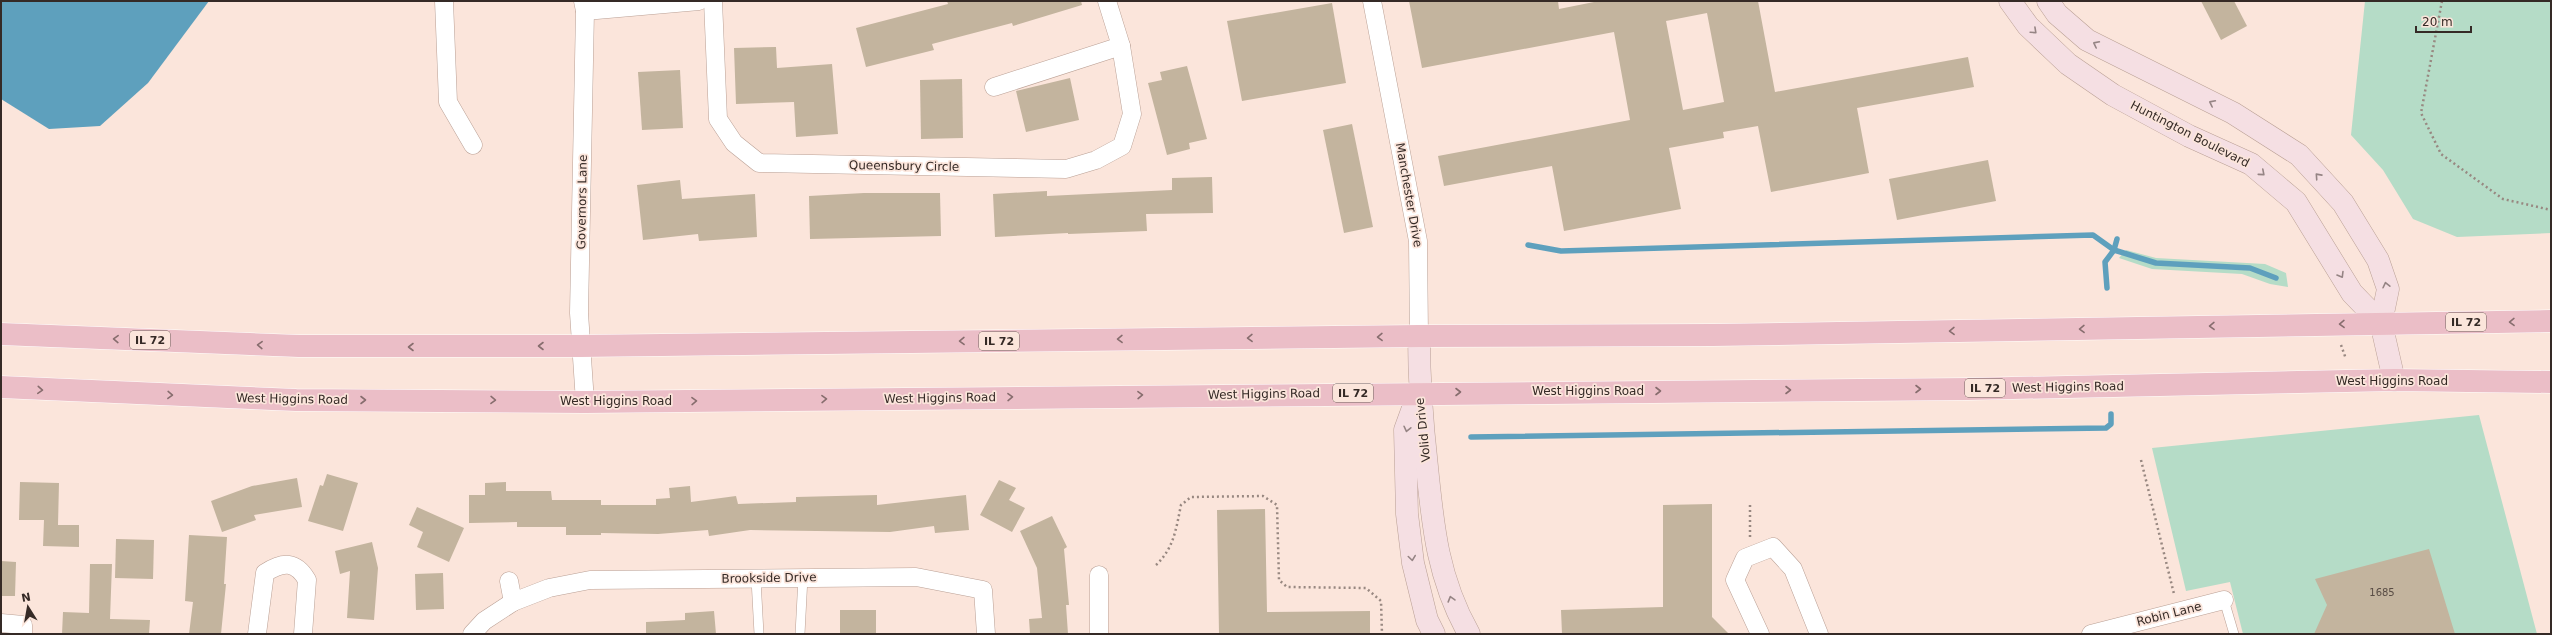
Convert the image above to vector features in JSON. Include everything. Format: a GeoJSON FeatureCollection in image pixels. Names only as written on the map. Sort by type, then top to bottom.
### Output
{"type":"FeatureCollection","features":[{"type":"Feature","properties":{"kind":"main road","name":"IL 72"},"geometry":{"type":"LineString","coordinates":[[1,334],[299,346],[580,346],[1419,336],[1721,335],[2551,321]]}},
{"type":"Feature","properties":{"kind":"main road","name":"West Higgins Road"},"geometry":{"type":"LineString","coordinates":[[1,387],[296,400],[585,402],[1419,392],[1960,389],[2394,380],[2551,382]]}},
{"type":"Feature","properties":{"kind":"street"},"geometry":{"type":"LineString","coordinates":[[444,1],[448,102],[473,145]]}},
{"type":"Feature","properties":{"kind":"street"},"geometry":{"type":"LineString","coordinates":[[584,6],[699,1]]}},
{"type":"Feature","properties":{"kind":"street","name":"Queensbury Circle"},"geometry":{"type":"LineString","coordinates":[[713,1],[718,119],[734,143],[759,164],[1066,169],[1096,160],[1122,146],[1132,114],[1121,46],[1107,1]]}},
{"type":"Feature","properties":{"kind":"street","name":"Manchester Drive"},"geometry":{"type":"LineString","coordinates":[[1372,1],[1418,241],[1419,392]]}},
{"type":"Feature","properties":{"kind":"street","name":"Huntington Boulevard"},"geometry":{"type":"LineString","coordinates":[[2010,1],[2028,26],[2068,64],[2113,95],[2189,136],[2251,164],[2296,202],[2352,293],[2381,323]]}},
{"type":"Feature","properties":{"kind":"street"},"geometry":{"type":"LineString","coordinates":[[2048,1],[2057,14],[2087,40],[2233,113],[2299,155],[2343,203],[2378,260],[2388,289],[2381,323],[2394,380]]}},
{"type":"Feature","properties":{"kind":"street","name":"Governors Lane"},"geometry":{"type":"LineString","coordinates":[[584,6],[580,346],[585,402]]}},
{"type":"Feature","properties":{"kind":"street"},"geometry":{"type":"LineString","coordinates":[[994,87],[1121,46]]}},
{"type":"Feature","properties":{"kind":"street","name":"Volid Drive"},"geometry":{"type":"LineString","coordinates":[[1419,392],[1405,430],[1407,514],[1413,563],[1427,620],[1434,634]]}},
{"type":"Feature","properties":{"kind":"street","name":"Volid Drive"},"geometry":{"type":"LineString","coordinates":[[1419,392],[1434,541],[1453,606],[1469,634]]}},
{"type":"Feature","properties":{"kind":"street"},"geometry":{"type":"LineString","coordinates":[[1760,634],[1735,580],[1745,558],[1773,547],[1793,569],[1819,634]]}},
{"type":"Feature","properties":{"kind":"street"},"geometry":{"type":"LineString","coordinates":[[257,634],[262,581],[265,572],[283,564],[293,564],[298,567],[307,580],[303,634]]}},
{"type":"Feature","properties":{"kind":"street"},"geometry":{"type":"LineString","coordinates":[[1099,575],[1099,634]]}},
{"type":"Feature","properties":{"kind":"street","name":"Brookside Drive"},"geometry":{"type":"LineString","coordinates":[[472,634],[484,621],[513,602],[549,588],[590,580],[916,577],[983,590],[986,634]]}},
{"type":"Feature","properties":{"kind":"street"},"geometry":{"type":"LineString","coordinates":[[508,581],[513,602]]}},
{"type":"Feature","properties":{"kind":"street","name":"Robin Lane"},"geometry":{"type":"LineString","coordinates":[[2091,634],[2224,600]]}},
{"type":"Feature","properties":{"kind":"street"},"geometry":{"type":"LineString","coordinates":[[1,623],[23,624],[23,634]]}},
{"type":"Feature","properties":{"kind":"lane"},"geometry":{"type":"LineString","coordinates":[[800,634],[803,577]]}},
{"type":"Feature","properties":{"kind":"lane"},"geometry":{"type":"LineString","coordinates":[[756,579],[759,634]]}},
{"type":"Feature","properties":{"kind":"lane"},"geometry":{"type":"LineString","coordinates":[[2224,600],[2234,634]]}},
{"type":"Feature","properties":{"kind":"path"},"geometry":{"type":"LineString","coordinates":[[2442,1],[2421,113],[2441,154],[2503,199],[2551,210]]}},
{"type":"Feature","properties":{"kind":"path"},"geometry":{"type":"LineString","coordinates":[[2338,338],[2346,360]]}},
{"type":"Feature","properties":{"kind":"path"},"geometry":{"type":"LineString","coordinates":[[2141,460],[2176,600]]}},
{"type":"Feature","properties":{"kind":"path"},"geometry":{"type":"LineString","coordinates":[[1156,565],[1167,555],[1173,543],[1181,505],[1191,497],[1263,496],[1277,505],[1279,580],[1287,587],[1366,588],[1381,601],[1382,634]]}},
{"type":"Feature","properties":{"kind":"path"},"geometry":{"type":"LineString","coordinates":[[1750,503],[1750,538]]}},
{"type":"Feature","properties":{"kind":"green space"},"geometry":{"type":"Polygon","coordinates":[[[2365,1],[2551,1],[2551,233],[2457,237],[2413,219],[2383,170],[2351,135],[2365,1]]]}},
{"type":"Feature","properties":{"kind":"green space"},"geometry":{"type":"Polygon","coordinates":[[[2126,250],[2156,258],[2265,264],[2286,273],[2288,287],[2270,284],[2242,274],[2152,269],[2119,258],[2126,250]]]}},
{"type":"Feature","properties":{"kind":"green space"},"geometry":{"type":"Polygon","coordinates":[[[2479,415],[2537,634],[2243,634],[2230,582],[2186,591],[2152,448],[2479,415]]]}},
{"type":"Feature","properties":{"kind":"water"},"geometry":{"type":"Polygon","coordinates":[[[1,1],[209,1],[148,83],[100,126],[49,129],[1,99],[1,1]]]}},
{"type":"Feature","properties":{"kind":"building"},"geometry":{"type":"Polygon","coordinates":[[[947,1],[1081,1],[1082,5],[1013,26],[1012,23],[932,44],[934,50],[866,67],[856,28],[948,4],[947,1]]]}},
{"type":"Feature","properties":{"kind":"building"},"geometry":{"type":"Polygon","coordinates":[[[1409,1],[1558,1],[1559,9],[1599,1],[1758,1],[1775,92],[1968,57],[1974,87],[1857,108],[1869,173],[1771,192],[1758,126],[1723,132],[1724,138],[1669,148],[1681,209],[1564,231],[1552,166],[1444,186],[1438,156],[1630,120],[1614,32],[1422,68],[1409,1]],[[1707,13],[1666,21],[1683,110],[1724,102],[1707,13]]]}},
{"type":"Feature","properties":{"kind":"building"},"geometry":{"type":"Polygon","coordinates":[[[2201,1],[2234,1],[2247,26],[2221,40],[2201,1]]]}},
{"type":"Feature","properties":{"kind":"building"},"geometry":{"type":"Polygon","coordinates":[[[1332,3],[1346,83],[1242,101],[1227,21],[1332,3]]]}},
{"type":"Feature","properties":{"kind":"building"},"geometry":{"type":"Polygon","coordinates":[[[776,47],[777,68],[832,64],[838,134],[796,137],[794,102],[736,104],[734,48],[776,47]]]}},
{"type":"Feature","properties":{"kind":"building"},"geometry":{"type":"Polygon","coordinates":[[[1187,66],[1207,139],[1189,143],[1190,149],[1167,155],[1148,83],[1162,80],[1160,72],[1187,66]]]}},
{"type":"Feature","properties":{"kind":"building"},"geometry":{"type":"Polygon","coordinates":[[[680,70],[683,128],[642,130],[638,72],[680,70]]]}},
{"type":"Feature","properties":{"kind":"building"},"geometry":{"type":"Polygon","coordinates":[[[1070,78],[1079,120],[1026,132],[1016,91],[1070,78]]]}},
{"type":"Feature","properties":{"kind":"building"},"geometry":{"type":"Polygon","coordinates":[[[962,79],[963,138],[921,139],[920,80],[962,79]]]}},
{"type":"Feature","properties":{"kind":"building"},"geometry":{"type":"Polygon","coordinates":[[[1352,124],[1373,227],[1344,233],[1323,130],[1352,124]]]}},
{"type":"Feature","properties":{"kind":"building"},"geometry":{"type":"Polygon","coordinates":[[[1988,160],[1996,201],[1897,220],[1889,179],[1988,160]]]}},
{"type":"Feature","properties":{"kind":"building"},"geometry":{"type":"Polygon","coordinates":[[[1212,177],[1213,213],[1146,214],[1147,231],[995,237],[993,194],[1047,191],[1047,196],[1172,190],[1172,178],[1212,177]]]}},
{"type":"Feature","properties":{"kind":"building"},"geometry":{"type":"Polygon","coordinates":[[[680,180],[682,199],[755,194],[757,237],[699,241],[698,234],[643,240],[637,185],[680,180]]]}},
{"type":"Feature","properties":{"kind":"building"},"geometry":{"type":"Polygon","coordinates":[[[864,193],[940,193],[941,236],[810,239],[809,196],[864,193]]]}},
{"type":"Feature","properties":{"kind":"building"},"geometry":{"type":"Polygon","coordinates":[[[327,474],[358,483],[343,531],[308,521],[320,485],[323,486],[327,474]]]}},
{"type":"Feature","properties":{"kind":"building"},"geometry":{"type":"Polygon","coordinates":[[[297,478],[302,507],[254,515],[256,520],[222,532],[211,501],[252,486],[297,478]]]}},
{"type":"Feature","properties":{"kind":"building"},"geometry":{"type":"Polygon","coordinates":[[[999,480],[1016,488],[1009,500],[1025,508],[1012,532],[980,515],[999,480]]]}},
{"type":"Feature","properties":{"kind":"building"},"geometry":{"type":"Polygon","coordinates":[[[20,482],[59,483],[58,525],[79,525],[79,547],[43,546],[44,520],[19,520],[20,482]]]}},
{"type":"Feature","properties":{"kind":"building"},"geometry":{"type":"Polygon","coordinates":[[[506,482],[506,491],[551,491],[552,500],[601,500],[601,505],[656,505],[656,499],[670,498],[669,488],[690,486],[691,502],[736,496],[738,504],[796,502],[796,497],[877,495],[877,505],[966,495],[969,530],[935,533],[934,526],[890,532],[750,530],[709,536],[708,530],[658,534],[601,533],[601,535],[566,535],[566,527],[517,527],[517,522],[469,523],[469,495],[485,495],[485,483],[506,482]]]}},
{"type":"Feature","properties":{"kind":"building"},"geometry":{"type":"Polygon","coordinates":[[[1712,504],[1712,617],[1729,634],[1562,634],[1561,610],[1663,607],[1663,505],[1712,504]]]}},
{"type":"Feature","properties":{"kind":"building"},"geometry":{"type":"Polygon","coordinates":[[[417,507],[464,528],[449,562],[417,547],[423,532],[409,525],[417,507]]]}},
{"type":"Feature","properties":{"kind":"building"},"geometry":{"type":"Polygon","coordinates":[[[1265,509],[1267,612],[1370,611],[1370,634],[1219,634],[1217,510],[1265,509]]]}},
{"type":"Feature","properties":{"kind":"building"},"geometry":{"type":"Polygon","coordinates":[[[1052,516],[1067,547],[1064,549],[1069,605],[1066,605],[1068,634],[1030,634],[1029,619],[1042,618],[1037,568],[1020,531],[1052,516]]]}},
{"type":"Feature","properties":{"kind":"building"},"geometry":{"type":"Polygon","coordinates":[[[189,535],[227,537],[224,584],[226,584],[221,634],[189,634],[193,602],[185,601],[189,535]]]}},
{"type":"Feature","properties":{"kind":"building"},"geometry":{"type":"Polygon","coordinates":[[[116,539],[154,540],[153,579],[115,578],[116,539]]]}},
{"type":"Feature","properties":{"kind":"building"},"geometry":{"type":"Polygon","coordinates":[[[372,542],[378,568],[374,620],[347,618],[350,571],[340,574],[335,551],[372,542]]]}},
{"type":"Feature","properties":{"kind":"building"},"geometry":{"type":"Polygon","coordinates":[[[2429,549],[2455,634],[2314,634],[2327,605],[2315,579],[2429,549]]]}},
{"type":"Feature","properties":{"kind":"building"},"geometry":{"type":"Polygon","coordinates":[[[1,561],[16,562],[15,596],[1,596],[1,561]]]}},
{"type":"Feature","properties":{"kind":"building"},"geometry":{"type":"Polygon","coordinates":[[[90,564],[112,564],[110,619],[150,620],[149,634],[62,634],[63,612],[89,613],[90,564]]]}},
{"type":"Feature","properties":{"kind":"building"},"geometry":{"type":"Polygon","coordinates":[[[443,573],[444,609],[416,610],[415,574],[443,573]]]}},
{"type":"Feature","properties":{"kind":"building"},"geometry":{"type":"Polygon","coordinates":[[[840,610],[876,610],[876,634],[840,634],[840,610]]]}},
{"type":"Feature","properties":{"kind":"building"},"geometry":{"type":"Polygon","coordinates":[[[714,611],[716,634],[646,634],[646,622],[685,620],[685,613],[714,611]]]}},
{"type":"Feature","properties":{"kind":"waterway"},"geometry":{"type":"LineString","coordinates":[[1528,245],[1561,251],[2093,235],[2114,250],[2156,263],[2250,268],[2276,278]]}},
{"type":"Feature","properties":{"kind":"waterway"},"geometry":{"type":"LineString","coordinates":[[2107,288],[2105,262],[2114,250],[2117,239]]}},
{"type":"Feature","properties":{"kind":"waterway"},"geometry":{"type":"LineString","coordinates":[[1471,437],[2106,428],[2111,424],[2111,414]]}}]}
